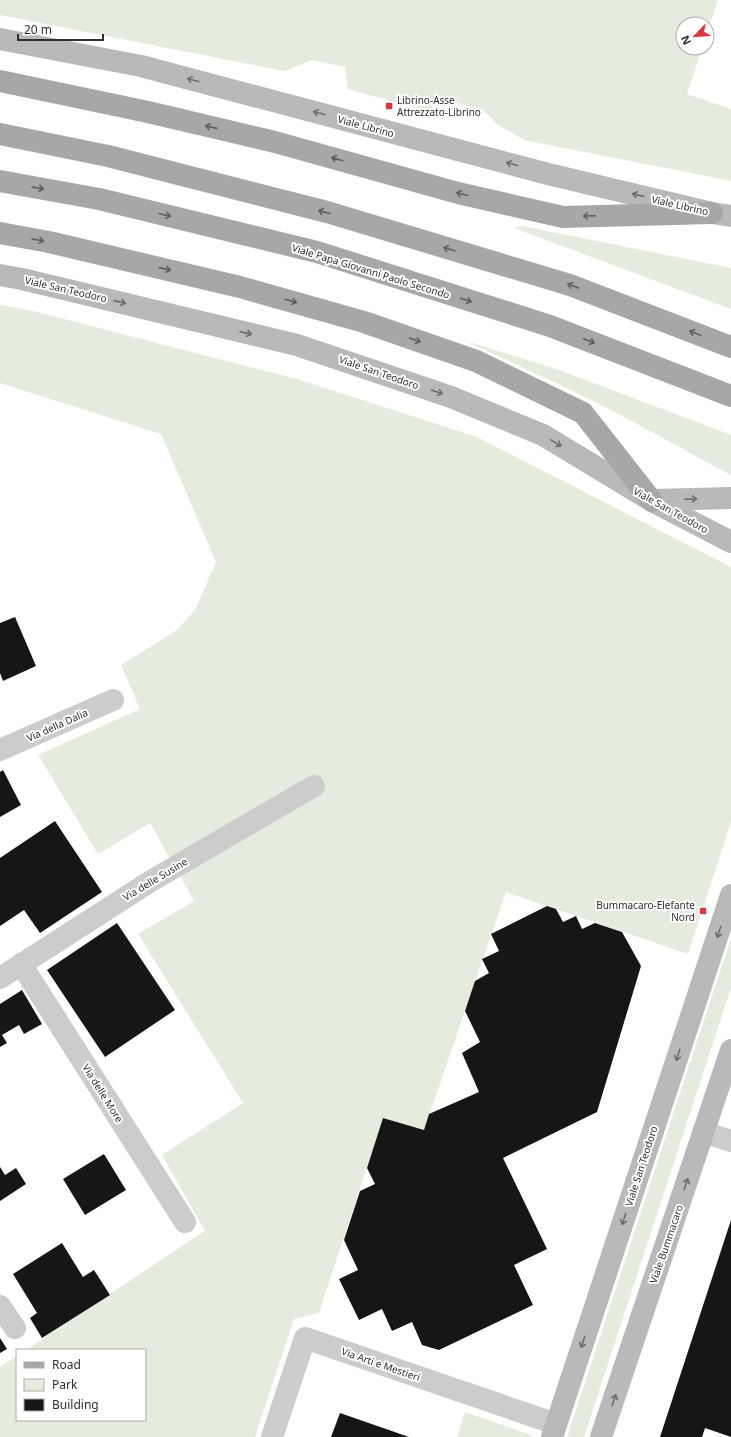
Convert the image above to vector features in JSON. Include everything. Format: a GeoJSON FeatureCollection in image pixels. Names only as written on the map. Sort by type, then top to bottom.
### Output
{"type":"FeatureCollection","features":[{"type":"Feature","properties":{"kind":"main road","name":"Viale Librino"},"geometry":{"type":"LineString","coordinates":[[0,40],[141,66],[548,174],[722,214]]}},
{"type":"Feature","properties":{"kind":"main road"},"geometry":{"type":"LineString","coordinates":[[0,81],[148,112],[275,142],[458,193],[563,217],[722,214],[731,227]]}},
{"type":"Feature","properties":{"kind":"main road"},"geometry":{"type":"LineString","coordinates":[[0,134],[108,156],[327,212],[570,285],[731,347]]}},
{"type":"Feature","properties":{"kind":"main road","name":"Viale Papa Giovanni Paolo Secondo"},"geometry":{"type":"LineString","coordinates":[[0,181],[99,199],[317,252],[550,326],[731,396]]}},
{"type":"Feature","properties":{"kind":"main road"},"geometry":{"type":"LineString","coordinates":[[0,233],[49,242],[240,287],[364,322],[476,361],[583,413],[652,500],[731,498]]}},
{"type":"Feature","properties":{"kind":"main road","name":"Viale San Teodoro"},"geometry":{"type":"LineString","coordinates":[[0,275],[297,345],[451,397],[543,435],[652,500],[731,542]]}},
{"type":"Feature","properties":{"kind":"main road","name":"Viale San Teodoro"},"geometry":{"type":"LineString","coordinates":[[554,1430],[731,895]]}},
{"type":"Feature","properties":{"kind":"main road","name":"Viale Bummacaro"},"geometry":{"type":"LineString","coordinates":[[601,1437],[731,1050]]}},
{"type":"Feature","properties":{"kind":"street","name":"Via della Dalia"},"geometry":{"type":"LineString","coordinates":[[0,750],[113,700]]}},
{"type":"Feature","properties":{"kind":"street","name":"Via delle Susine"},"geometry":{"type":"LineString","coordinates":[[0,978],[151,881],[314,786]]}},
{"type":"Feature","properties":{"kind":"street","name":"Via delle More"},"geometry":{"type":"LineString","coordinates":[[21,964],[185,1222]]}},
{"type":"Feature","properties":{"kind":"street"},"geometry":{"type":"LineString","coordinates":[[704,1132],[731,1141]]}},
{"type":"Feature","properties":{"kind":"street"},"geometry":{"type":"LineString","coordinates":[[0,1306],[15,1328]]}},
{"type":"Feature","properties":{"kind":"street","name":"Via Arti e Mestieri"},"geometry":{"type":"LineString","coordinates":[[272,1437],[305,1338],[554,1430]]}},
{"type":"Feature","properties":{"kind":"green space"},"geometry":{"type":"Polygon","coordinates":[[[0,0],[718,0],[713,16],[675,16],[675,56],[699,56],[687,94],[731,109],[731,181],[524,140],[498,125],[483,110],[436,97],[431,112],[348,89],[345,67],[312,60],[284,71],[0,15],[0,0]]]}},
{"type":"Feature","properties":{"kind":"green space"},"geometry":{"type":"Polygon","coordinates":[[[522,226],[731,268],[731,309],[514,228],[522,226]]]}},
{"type":"Feature","properties":{"kind":"green space"},"geometry":{"type":"Polygon","coordinates":[[[0,305],[29,310],[297,379],[477,437],[731,567],[731,822],[688,954],[506,892],[424,1130],[383,1118],[319,1313],[294,1319],[255,1437],[0,1437],[0,1367],[16,1357],[16,1421],[146,1421],[146,1349],[28,1349],[205,1231],[162,1155],[243,1103],[138,934],[194,901],[150,823],[98,854],[38,755],[140,709],[121,665],[177,630],[195,610],[216,562],[161,434],[0,383],[0,305]]]}},
{"type":"Feature","properties":{"kind":"green space"},"geometry":{"type":"Polygon","coordinates":[[[463,340],[559,370],[731,435],[731,475],[636,423],[543,377],[463,340]]]}},
{"type":"Feature","properties":{"kind":"green space"},"geometry":{"type":"Polygon","coordinates":[[[731,938],[731,988],[584,1437],[567,1437],[731,938]]]}},
{"type":"Feature","properties":{"kind":"green space"},"geometry":{"type":"Polygon","coordinates":[[[465,1412],[531,1435],[530,1437],[457,1437],[465,1412]]]}},
{"type":"Feature","properties":{"kind":"building"},"geometry":{"type":"Polygon","coordinates":[[[15,617],[36,666],[3,681],[0,673],[0,623],[15,617]]]}},
{"type":"Feature","properties":{"kind":"building"},"geometry":{"type":"Polygon","coordinates":[[[3,770],[21,805],[0,817],[0,772],[3,770]]]}},
{"type":"Feature","properties":{"kind":"building"},"geometry":{"type":"Polygon","coordinates":[[[55,821],[102,892],[40,933],[24,910],[0,926],[0,858],[55,821]]]}},
{"type":"Feature","properties":{"kind":"building"},"geometry":{"type":"Polygon","coordinates":[[[547,906],[556,909],[563,922],[576,916],[582,929],[595,923],[622,932],[641,966],[597,1112],[503,1158],[547,1249],[514,1265],[533,1305],[439,1350],[422,1345],[412,1322],[392,1331],[382,1309],[359,1320],[339,1279],[358,1270],[344,1240],[360,1191],[375,1184],[367,1168],[383,1118],[424,1130],[429,1114],[479,1092],[462,1053],[480,1042],[465,1011],[475,981],[489,973],[482,959],[499,951],[491,934],[547,906]]]}},
{"type":"Feature","properties":{"kind":"building"},"geometry":{"type":"Polygon","coordinates":[[[117,923],[175,1010],[105,1057],[47,970],[117,923]]]}},
{"type":"Feature","properties":{"kind":"building"},"geometry":{"type":"Polygon","coordinates":[[[22,990],[42,1024],[24,1034],[19,1025],[2,1035],[7,1043],[0,1047],[0,1004],[22,990]]]}},
{"type":"Feature","properties":{"kind":"building"},"geometry":{"type":"Polygon","coordinates":[[[104,1154],[126,1190],[85,1215],[63,1179],[104,1154]]]}},
{"type":"Feature","properties":{"kind":"building"},"geometry":{"type":"Polygon","coordinates":[[[0,1167],[5,1175],[16,1168],[26,1184],[0,1201],[0,1167]]]}},
{"type":"Feature","properties":{"kind":"building"},"geometry":{"type":"Polygon","coordinates":[[[731,1220],[731,1437],[705,1428],[702,1437],[660,1437],[731,1220]]]}},
{"type":"Feature","properties":{"kind":"building"},"geometry":{"type":"Polygon","coordinates":[[[62,1243],[83,1277],[94,1270],[110,1295],[42,1338],[30,1318],[37,1313],[13,1274],[62,1243]]]}},
{"type":"Feature","properties":{"kind":"building"},"geometry":{"type":"Polygon","coordinates":[[[0,1338],[7,1349],[0,1353],[0,1338]]]}},
{"type":"Feature","properties":{"kind":"building"},"geometry":{"type":"Polygon","coordinates":[[[340,1413],[409,1437],[331,1437],[340,1413]]]}},
{"type":"Feature","properties":{"kind":"place","name":"Librino-Asse Attrezzato-Librino"},"geometry":{"type":"Point","coordinates":[389,106]}},
{"type":"Feature","properties":{"kind":"place","name":"Bummacaro-Elefante Nord"},"geometry":{"type":"Point","coordinates":[703,911]}}]}
